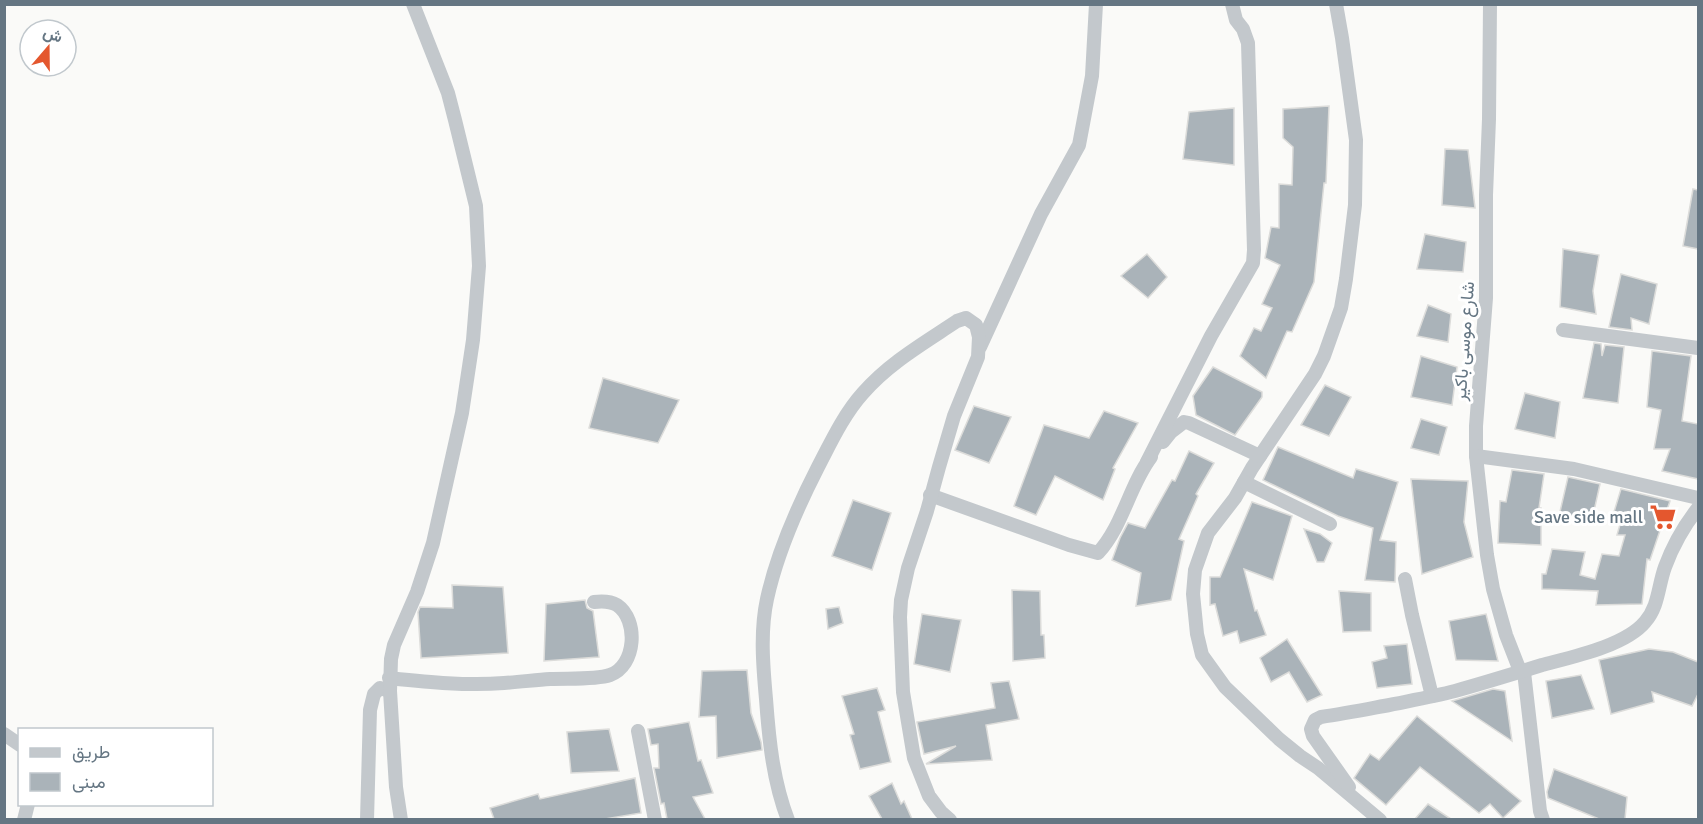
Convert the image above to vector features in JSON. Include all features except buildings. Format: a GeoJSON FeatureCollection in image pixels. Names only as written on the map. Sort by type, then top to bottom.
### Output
{"type":"FeatureCollection","features":[{"type":"Feature","properties":{"kind":"street"},"geometry":{"type":"LineString","coordinates":[[401,819],[396,788],[390,684],[391,659],[394,645],[417,592],[433,543],[462,414],[474,330],[479,267],[476,206],[463,148],[448,93],[413,4]]}},
{"type":"Feature","properties":{"kind":"street"},"geometry":{"type":"LineString","coordinates":[[950,819],[934,805],[918,772],[914,758],[903,693],[901,600],[954,416],[974,368],[979,349],[1041,214],[1079,145],[1092,75],[1096,4]]}},
{"type":"Feature","properties":{"kind":"street"},"geometry":{"type":"LineString","coordinates":[[930,495],[1069,545],[1098,553],[1109,541],[1210,336],[1253,263],[1248,44],[1243,29],[1236,20],[1232,4]]}},
{"type":"Feature","properties":{"kind":"street"},"geometry":{"type":"LineString","coordinates":[[1336,4],[1356,140],[1355,205],[1344,296],[1324,356],[1315,374],[1235,498],[1208,533],[1195,570],[1193,594],[1197,634],[1202,655],[1226,687],[1279,739],[1380,819]]}},
{"type":"Feature","properties":{"kind":"street","name":"شارع موسى باكير"},"geometry":{"type":"LineString","coordinates":[[1490,4],[1486,298],[1476,426],[1476,456],[1493,589],[1510,648],[1520,671],[1524,672]]}},
{"type":"Feature","properties":{"kind":"street"},"geometry":{"type":"LineString","coordinates":[[788,819],[776,779],[769,737],[762,664],[766,601],[777,563],[794,521],[810,484],[846,418],[863,393],[893,364],[957,321],[966,318],[976,325],[979,349]]}},
{"type":"Feature","properties":{"kind":"street"},"geometry":{"type":"LineString","coordinates":[[1563,330],[1698,348]]}},
{"type":"Feature","properties":{"kind":"street"},"geometry":{"type":"LineString","coordinates":[[1147,462],[1171,432],[1184,423],[1190,423],[1260,456]]}},
{"type":"Feature","properties":{"kind":"street"},"geometry":{"type":"LineString","coordinates":[[1476,456],[1574,469],[1698,498]]}},
{"type":"Feature","properties":{"kind":"street"},"geometry":{"type":"LineString","coordinates":[[1244,482],[1330,524]]}},
{"type":"Feature","properties":{"kind":"street"},"geometry":{"type":"LineString","coordinates":[[1357,799],[1313,736],[1311,729],[1315,720],[1455,691],[1564,661],[1634,633],[1652,614],[1665,568],[1684,526],[1698,508]]}},
{"type":"Feature","properties":{"kind":"street"},"geometry":{"type":"LineString","coordinates":[[1406,579],[1412,615],[1432,696]]}},
{"type":"Feature","properties":{"kind":"street"},"geometry":{"type":"LineString","coordinates":[[368,819],[370,729],[372,698],[375,690],[390,684],[504,683],[611,675],[622,668],[628,656],[632,643],[630,622],[616,605],[603,601],[594,602]]}},
{"type":"Feature","properties":{"kind":"street"},"geometry":{"type":"LineString","coordinates":[[1524,672],[1540,811],[1543,819]]}},
{"type":"Feature","properties":{"kind":"street"},"geometry":{"type":"LineString","coordinates":[[638,731],[655,819]]}},
{"type":"Feature","properties":{"kind":"street"},"geometry":{"type":"LineString","coordinates":[[4,734],[18,744]]}},
{"type":"Feature","properties":{"kind":"place","name":"Save side mall"},"geometry":{"type":"Point","coordinates":[1663,517]}}]}
